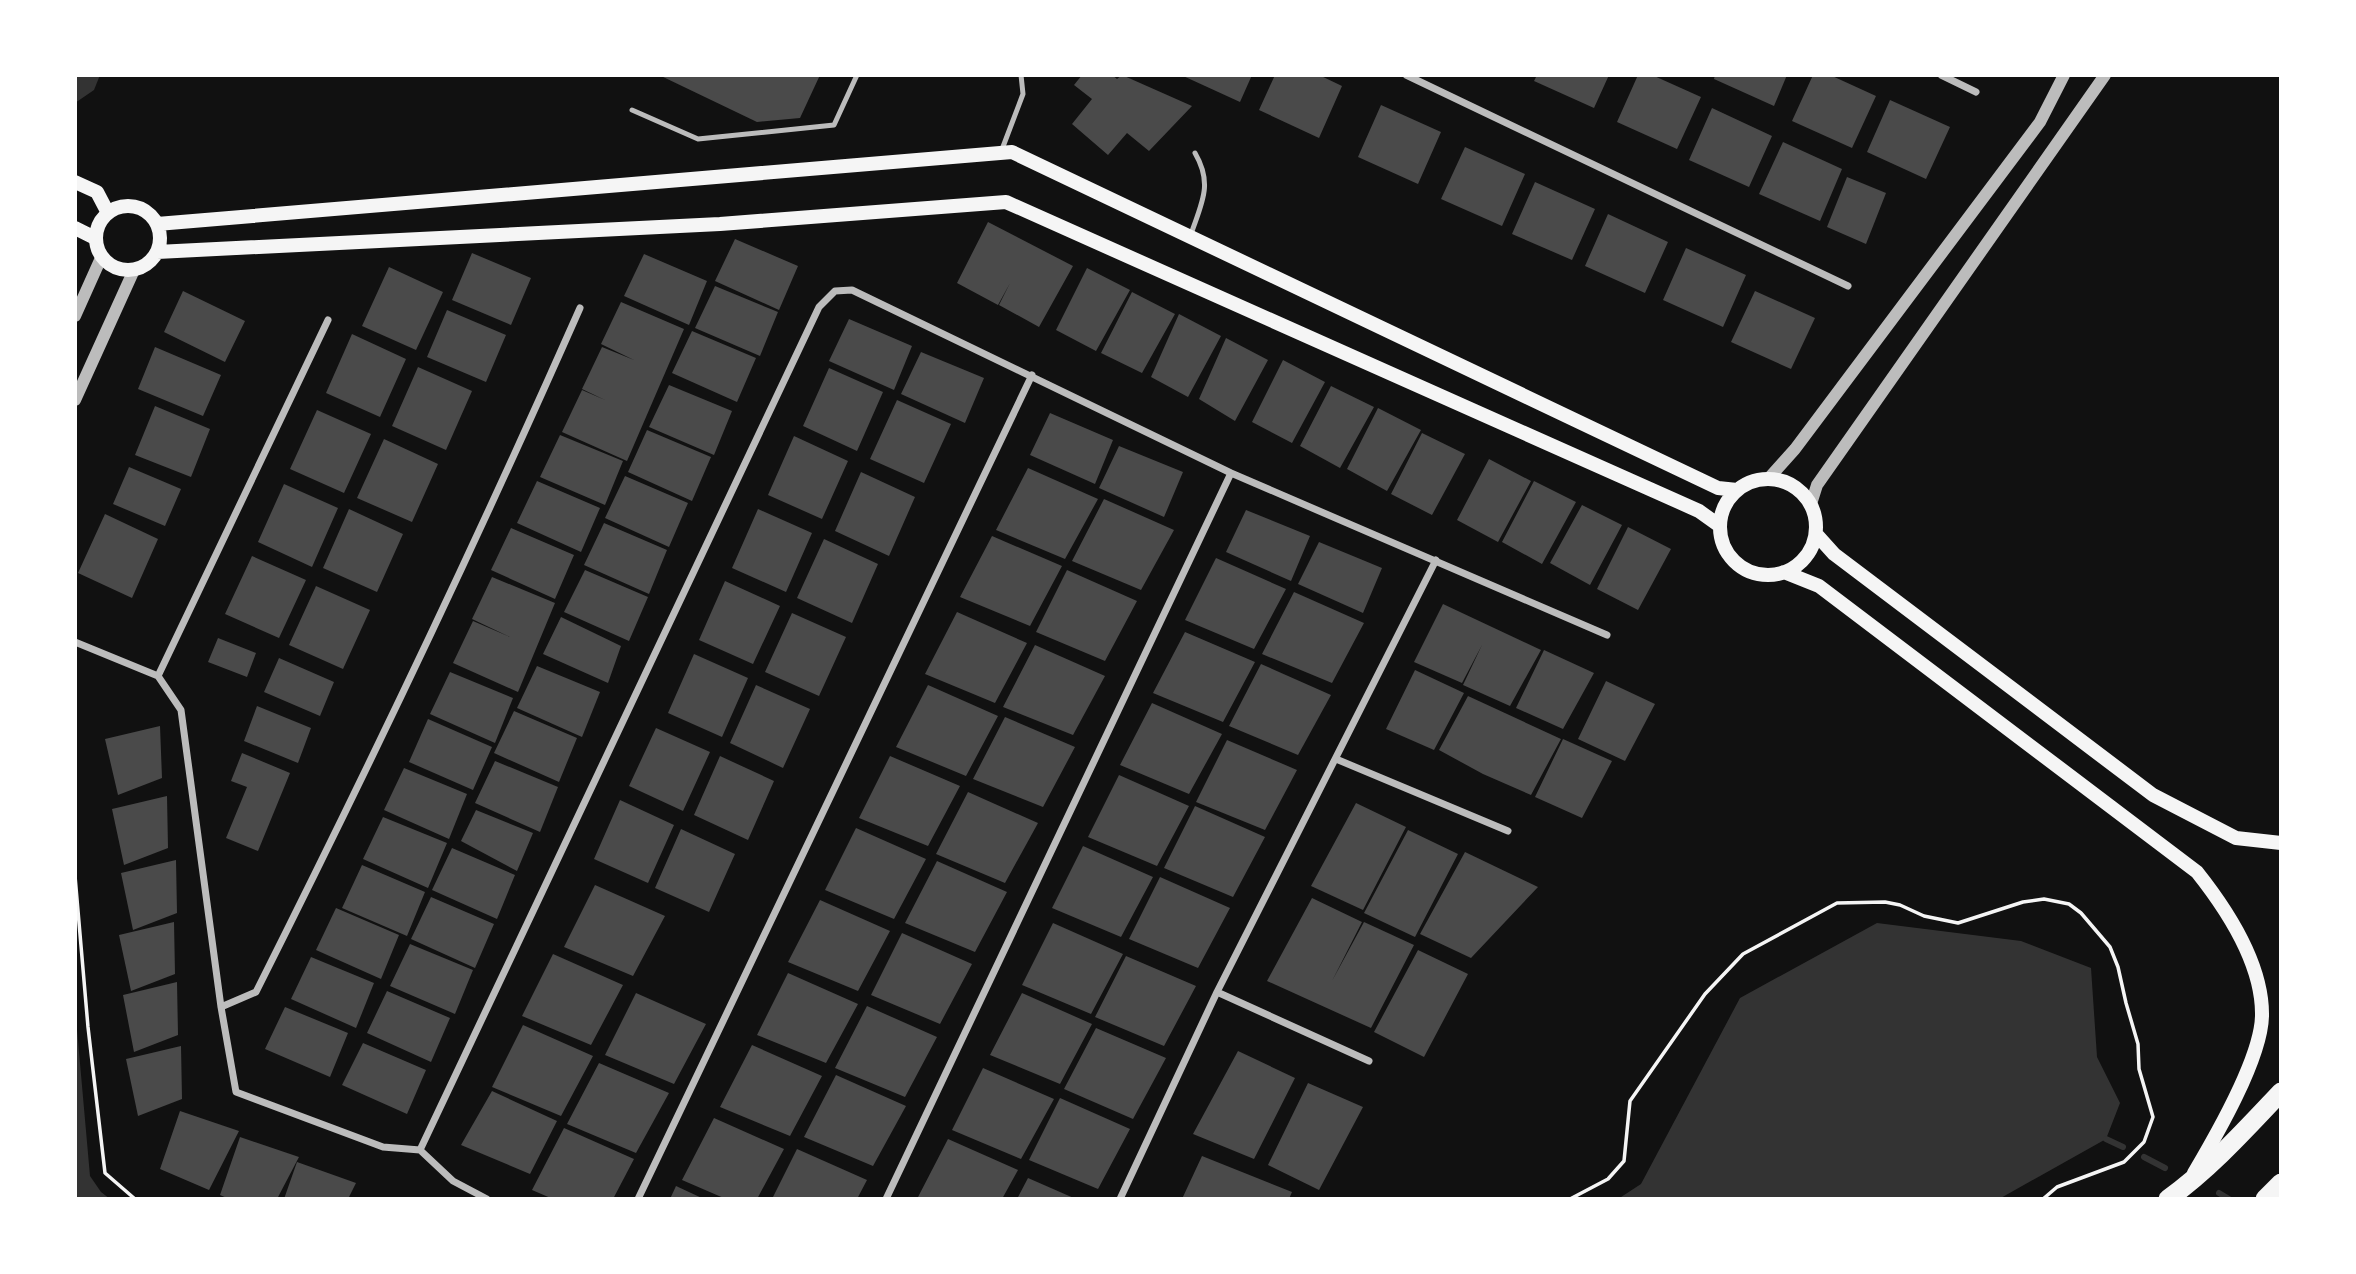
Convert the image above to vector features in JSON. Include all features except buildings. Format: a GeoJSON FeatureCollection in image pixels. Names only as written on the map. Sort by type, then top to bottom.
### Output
{"type":"FeatureCollection","features":[{"type":"Feature","properties":{"kind":"highway"},"geometry":{"type":"LineString","coordinates":[[2168,1199],[2186,1186],[2281,1092]]}},
{"type":"Feature","properties":{"kind":"highway"},"geometry":{"type":"LineString","coordinates":[[2265,1199],[2281,1183]]}},
{"type":"Feature","properties":{"kind":"main road"},"geometry":{"type":"LineString","coordinates":[[157,224],[1012,152],[1718,488],[1737,490]]}},
{"type":"Feature","properties":{"kind":"main road"},"geometry":{"type":"LineString","coordinates":[[75,182],[97,192],[108,213]]}},
{"type":"Feature","properties":{"kind":"main road"},"geometry":{"type":"LineString","coordinates":[[157,252],[720,223],[1006,202],[1699,511],[1720,526]]}},
{"type":"Feature","properties":{"kind":"main road"},"geometry":{"type":"LineString","coordinates":[[122,207],[135,207],[148,214],[157,224],[160,238],[157,252],[147,264],[134,270],[120,270],[102,258],[95,238],[99,224],[108,213],[122,207]]}},
{"type":"Feature","properties":{"kind":"main road"},"geometry":{"type":"LineString","coordinates":[[75,228],[95,238]]}},
{"type":"Feature","properties":{"kind":"main road"},"geometry":{"type":"LineString","coordinates":[[1757,479],[1782,480],[1793,485],[1811,504],[1816,519],[1816,534],[1805,558],[1796,566],[1769,575],[1754,573],[1740,566],[1729,555],[1722,541],[1720,526],[1728,500],[1737,490],[1757,479]]}},
{"type":"Feature","properties":{"kind":"main road"},"geometry":{"type":"LineString","coordinates":[[1816,534],[1834,554],[2153,795],[2236,838],[2281,843]]}},
{"type":"Feature","properties":{"kind":"main road"},"geometry":{"type":"LineString","coordinates":[[1784,572],[1819,586],[2197,872],[2218,898],[2247,948],[2256,977],[2262,1017],[2253,1058],[2213,1142],[2186,1186]]}},
{"type":"Feature","properties":{"kind":"street"},"geometry":{"type":"LineString","coordinates":[[1406,75],[1848,286]]}},
{"type":"Feature","properties":{"kind":"street"},"geometry":{"type":"LineString","coordinates":[[1941,75],[1976,92]]}},
{"type":"Feature","properties":{"kind":"street"},"geometry":{"type":"LineString","coordinates":[[1769,478],[1796,449],[2040,122],[2064,75]]}},
{"type":"Feature","properties":{"kind":"street"},"geometry":{"type":"LineString","coordinates":[[1811,504],[1817,485],[2105,75]]}},
{"type":"Feature","properties":{"kind":"street"},"geometry":{"type":"LineString","coordinates":[[75,316],[102,258]]}},
{"type":"Feature","properties":{"kind":"street"},"geometry":{"type":"LineString","coordinates":[[75,400],[134,270]]}},
{"type":"Feature","properties":{"kind":"street"},"geometry":{"type":"LineString","coordinates":[[420,1150],[819,307],[835,291],[852,290],[1231,472],[1607,635]]}},
{"type":"Feature","properties":{"kind":"street"},"geometry":{"type":"LineString","coordinates":[[221,1007],[256,992],[334,837],[502,484],[580,308]]}},
{"type":"Feature","properties":{"kind":"street"},"geometry":{"type":"LineString","coordinates":[[158,676],[328,320]]}},
{"type":"Feature","properties":{"kind":"street"},"geometry":{"type":"LineString","coordinates":[[638,1199],[1032,375]]}},
{"type":"Feature","properties":{"kind":"street"},"geometry":{"type":"LineString","coordinates":[[886,1199],[1231,472]]}},
{"type":"Feature","properties":{"kind":"street"},"geometry":{"type":"LineString","coordinates":[[1120,1199],[1217,992],[1436,560]]}},
{"type":"Feature","properties":{"kind":"street"},"geometry":{"type":"LineString","coordinates":[[75,642],[158,676],[181,710],[221,1007],[236,1092],[383,1147],[420,1150],[453,1181],[487,1199]]}},
{"type":"Feature","properties":{"kind":"street"},"geometry":{"type":"LineString","coordinates":[[1336,759],[1508,831]]}},
{"type":"Feature","properties":{"kind":"street"},"geometry":{"type":"LineString","coordinates":[[1217,992],[1369,1061]]}},
{"type":"Feature","properties":{"kind":"lane"},"geometry":{"type":"LineString","coordinates":[[632,110],[698,139],[834,125],[857,75]]}},
{"type":"Feature","properties":{"kind":"lane"},"geometry":{"type":"LineString","coordinates":[[1001,152],[1023,94],[1021,75]]}},
{"type":"Feature","properties":{"kind":"lane"},"geometry":{"type":"LineString","coordinates":[[1190,237],[1205,192],[1206,180],[1195,153]]}},
{"type":"Feature","properties":{"kind":"path"},"geometry":{"type":"LineString","coordinates":[[75,876],[88,1027],[105,1173],[135,1199]]}},
{"type":"Feature","properties":{"kind":"path"},"geometry":{"type":"LineString","coordinates":[[1570,1199],[1608,1179],[1624,1161],[1630,1101],[1705,994],[1744,954],[1838,903],[1885,902],[1900,905],[1924,916],[1958,923],[2023,902],[2044,900],[2069,904],[2081,913],[2110,947],[2118,967],[2138,1044],[2139,1069],[2153,1117],[2144,1142],[2124,1162],[2057,1187],[2043,1199]]}},
{"type":"Feature","properties":{"kind":"shaded area"},"geometry":{"type":"Polygon","coordinates":[[[75,75],[100,75],[94,90],[75,103],[75,75]]]}},
{"type":"Feature","properties":{"kind":"shaded area"},"geometry":{"type":"Polygon","coordinates":[[[1877,923],[2021,941],[2091,968],[2097,1057],[2120,1103],[2106,1139],[1999,1199],[1618,1199],[1641,1184],[1740,998],[1877,923]]]}},
{"type":"Feature","properties":{"kind":"shaded area"},"geometry":{"type":"Polygon","coordinates":[[[75,1007],[90,1176],[101,1192],[110,1199],[78,1199],[75,1196],[75,1007]]]}},
{"type":"Feature","properties":{"kind":"waterway"},"geometry":{"type":"LineString","coordinates":[[2106,1139],[2123,1147]]}},
{"type":"Feature","properties":{"kind":"waterway"},"geometry":{"type":"LineString","coordinates":[[2144,1157],[2165,1168]]}},
{"type":"Feature","properties":{"kind":"waterway"},"geometry":{"type":"LineString","coordinates":[[2219,1193],[2229,1199]]}}]}
